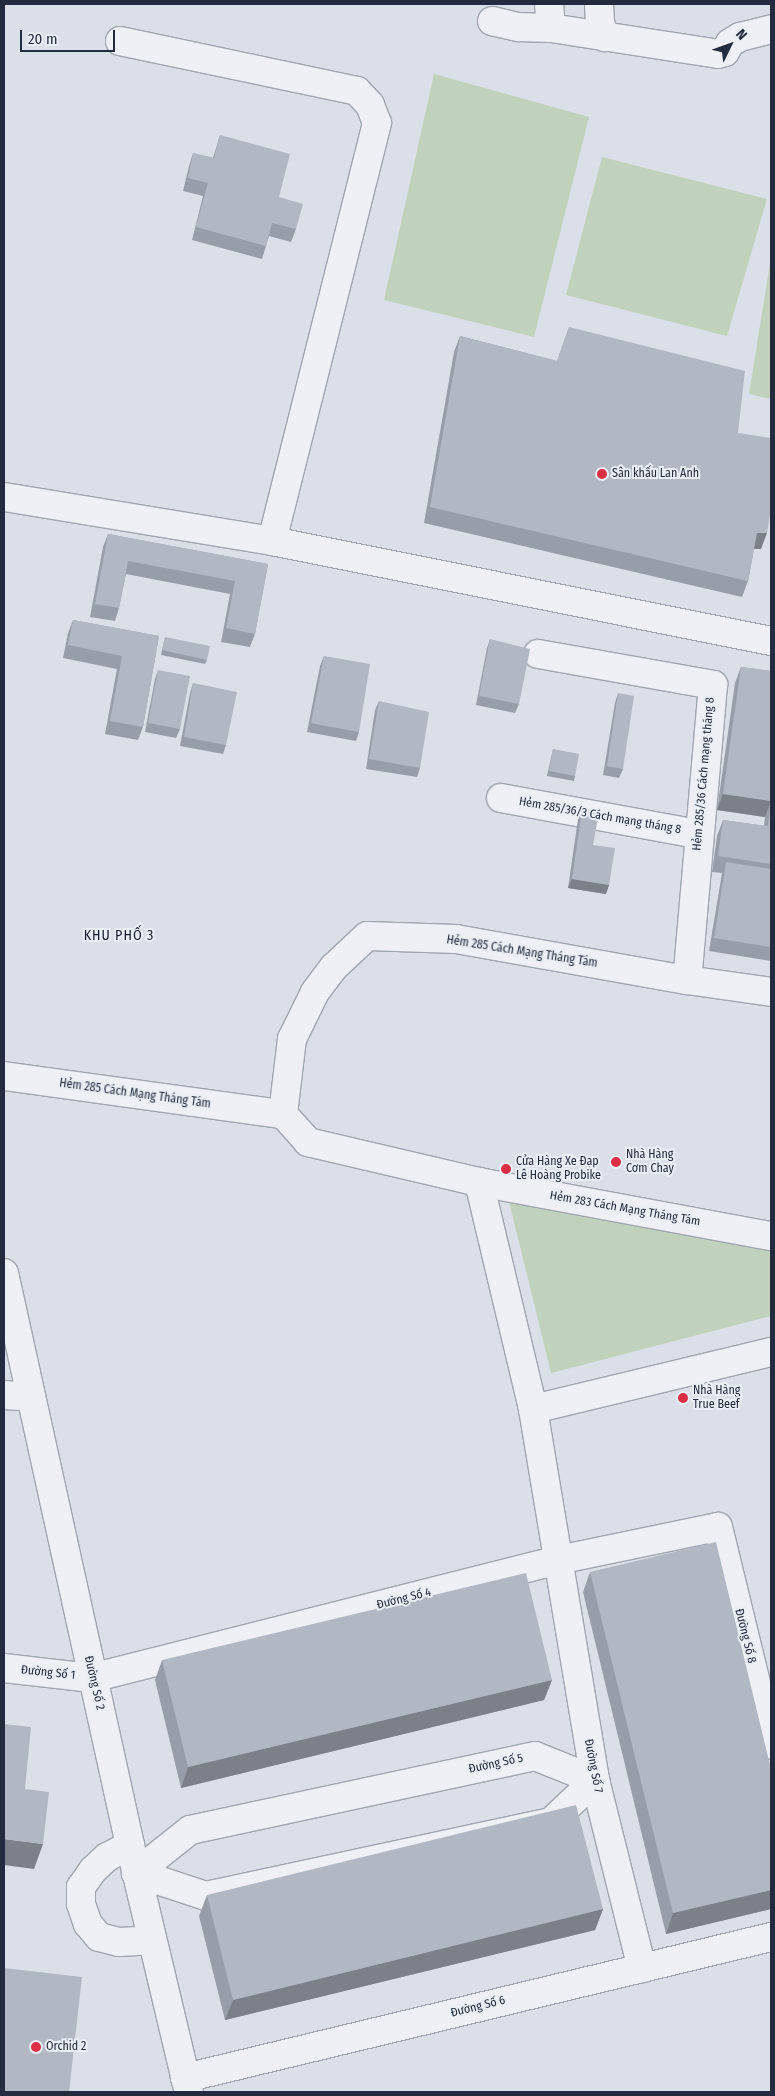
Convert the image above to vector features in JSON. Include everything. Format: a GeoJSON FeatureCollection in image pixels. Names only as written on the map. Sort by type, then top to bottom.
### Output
{"type":"FeatureCollection","features":[{"type":"Feature","properties":{"kind":"street"},"geometry":{"type":"LineString","coordinates":[[599,4],[600,22],[605,37]]}},
{"type":"Feature","properties":{"kind":"street"},"geometry":{"type":"LineString","coordinates":[[492,21],[519,27],[550,16],[605,37],[718,54],[726,52],[730,43],[740,37],[771,29]]}},
{"type":"Feature","properties":{"kind":"street"},"geometry":{"type":"LineString","coordinates":[[120,41],[357,91],[370,105],[377,123],[272,541]]}},
{"type":"Feature","properties":{"kind":"street"},"geometry":{"type":"LineString","coordinates":[[4,497],[272,541],[771,641]]}},
{"type":"Feature","properties":{"kind":"street","name":"Hẻm 285/36 Cách mạng tháng 8"},"geometry":{"type":"LineString","coordinates":[[538,654],[713,685],[698,834],[687,980]]}},
{"type":"Feature","properties":{"kind":"street","name":"Hẻm 285/36/3 Cách mạng tháng 8"},"geometry":{"type":"LineString","coordinates":[[501,798],[698,834]]}},
{"type":"Feature","properties":{"kind":"street","name":"Hẻm 285 Cách Mạng Tháng Tám"},"geometry":{"type":"LineString","coordinates":[[5,1079],[283,1114],[292,1039],[320,986],[334,967],[367,936],[456,939],[687,980],[771,992]]}},
{"type":"Feature","properties":{"kind":"street","name":"Hẻm 283 Cách Mạng Tháng Tám"},"geometry":{"type":"LineString","coordinates":[[283,1114],[308,1142],[479,1182],[771,1236]]}},
{"type":"Feature","properties":{"kind":"street"},"geometry":{"type":"LineString","coordinates":[[479,1182],[533,1409],[558,1560]]}},
{"type":"Feature","properties":{"kind":"street","name":"Đường Số 2"},"geometry":{"type":"LineString","coordinates":[[4,1273],[8,1314],[30,1397],[136,1873],[187,2085]]}},
{"type":"Feature","properties":{"kind":"street"},"geometry":{"type":"LineString","coordinates":[[533,1409],[771,1352]]}},
{"type":"Feature","properties":{"kind":"street"},"geometry":{"type":"LineString","coordinates":[[4,1395],[30,1397]]}},
{"type":"Feature","properties":{"kind":"street","name":"Đường Số 4"},"geometry":{"type":"LineString","coordinates":[[92,1678],[558,1560],[718,1527]]}},
{"type":"Feature","properties":{"kind":"street","name":"Đường Số 8"},"geometry":{"type":"LineString","coordinates":[[718,1527],[771,1745]]}},
{"type":"Feature","properties":{"kind":"street","name":"Đường Số 7"},"geometry":{"type":"LineString","coordinates":[[558,1560],[595,1780],[642,1968]]}},
{"type":"Feature","properties":{"kind":"street","name":"Đường Số 1"},"geometry":{"type":"LineString","coordinates":[[4,1668],[92,1678]]}},
{"type":"Feature","properties":{"kind":"street","name":"Đường Số 5"},"geometry":{"type":"LineString","coordinates":[[136,1873],[190,1830],[535,1756],[595,1780]]}},
{"type":"Feature","properties":{"kind":"street"},"geometry":{"type":"LineString","coordinates":[[136,1873],[206,1896],[551,1822],[595,1780]]}},
{"type":"Feature","properties":{"kind":"street"},"geometry":{"type":"LineString","coordinates":[[130,1845],[107,1857],[93,1870],[81,1887],[81,1904],[88,1924],[99,1937],[119,1942],[152,1940]]}},
{"type":"Feature","properties":{"kind":"street","name":"Đường Số 6"},"geometry":{"type":"LineString","coordinates":[[187,2085],[642,1968],[771,1937]]}},
{"type":"Feature","properties":{"kind":"green space"},"geometry":{"type":"Polygon","coordinates":[[[434,74],[589,117],[534,337],[384,300],[434,74]]]}},
{"type":"Feature","properties":{"kind":"green space"},"geometry":{"type":"Polygon","coordinates":[[[602,157],[767,199],[727,336],[566,295],[602,157]]]}},
{"type":"Feature","properties":{"kind":"green space"},"geometry":{"type":"Polygon","coordinates":[[[771,257],[771,399],[749,394],[771,257]]]}},
{"type":"Feature","properties":{"kind":"green space"},"geometry":{"type":"Polygon","coordinates":[[[509,1201],[771,1243],[771,1316],[551,1373],[509,1201]]]}},
{"type":"Feature","properties":{"kind":"building"},"geometry":{"type":"Polygon","coordinates":[[[220,135],[290,154],[279,197],[303,204],[296,229],[272,223],[266,246],[196,227],[208,183],[188,178],[193,153],[214,158],[220,135]]]}},
{"type":"Feature","properties":{"kind":"building","name":"Sân khấu Lan Anh"},"geometry":{"type":"Polygon","coordinates":[[[569,327],[745,371],[738,433],[771,438],[771,509],[767,533],[757,533],[748,581],[430,507],[460,336],[557,361],[569,327]]]}},
{"type":"Feature","properties":{"kind":"building"},"geometry":{"type":"Polygon","coordinates":[[[108,534],[268,564],[255,634],[226,628],[235,581],[128,561],[119,608],[95,604],[108,534]]]}},
{"type":"Feature","properties":{"kind":"building"},"geometry":{"type":"Polygon","coordinates":[[[73,620],[159,636],[143,727],[110,721],[122,656],[68,645],[73,620]]]}},
{"type":"Feature","properties":{"kind":"building"},"geometry":{"type":"Polygon","coordinates":[[[165,637],[210,646],[207,660],[162,650],[165,637]]]}},
{"type":"Feature","properties":{"kind":"building"},"geometry":{"type":"Polygon","coordinates":[[[490,639],[530,649],[519,704],[479,696],[490,639]]]}},
{"type":"Feature","properties":{"kind":"building"},"geometry":{"type":"Polygon","coordinates":[[[324,656],[370,664],[359,732],[311,723],[324,656]]]}},
{"type":"Feature","properties":{"kind":"building"},"geometry":{"type":"Polygon","coordinates":[[[741,667],[771,671],[771,801],[723,794],[741,667]]]}},
{"type":"Feature","properties":{"kind":"building"},"geometry":{"type":"Polygon","coordinates":[[[158,670],[190,676],[180,729],[148,723],[158,670]]]}},
{"type":"Feature","properties":{"kind":"building"},"geometry":{"type":"Polygon","coordinates":[[[193,683],[237,692],[226,745],[184,737],[193,683]]]}},
{"type":"Feature","properties":{"kind":"building"},"geometry":{"type":"Polygon","coordinates":[[[618,693],[634,696],[623,769],[607,766],[618,693]]]}},
{"type":"Feature","properties":{"kind":"building"},"geometry":{"type":"Polygon","coordinates":[[[379,701],[429,712],[420,768],[369,759],[379,701]]]}},
{"type":"Feature","properties":{"kind":"building"},"geometry":{"type":"Polygon","coordinates":[[[553,749],[579,754],[575,776],[549,771],[553,749]]]}},
{"type":"Feature","properties":{"kind":"building"},"geometry":{"type":"Polygon","coordinates":[[[771,801],[771,864],[718,856],[723,820],[768,826],[771,801]]]}},
{"type":"Feature","properties":{"kind":"building"},"geometry":{"type":"Polygon","coordinates":[[[582,810],[599,812],[593,845],[615,848],[609,885],[572,879],[582,810]]]}},
{"type":"Feature","properties":{"kind":"building"},"geometry":{"type":"Polygon","coordinates":[[[726,862],[771,869],[771,947],[714,938],[726,862]]]}},
{"type":"Feature","properties":{"kind":"building"},"geometry":{"type":"Polygon","coordinates":[[[716,1542],[771,1769],[771,1890],[673,1913],[590,1572],[716,1542]]]}},
{"type":"Feature","properties":{"kind":"building"},"geometry":{"type":"Polygon","coordinates":[[[526,1573],[552,1680],[188,1767],[162,1660],[526,1573]]]}},
{"type":"Feature","properties":{"kind":"building"},"geometry":{"type":"Polygon","coordinates":[[[4,1724],[31,1727],[25,1789],[49,1792],[43,1844],[4,1839],[4,1724]]]}},
{"type":"Feature","properties":{"kind":"building"},"geometry":{"type":"Polygon","coordinates":[[[576,1805],[603,1909],[233,2000],[207,1895],[576,1805]]]}},
{"type":"Feature","properties":{"kind":"building","name":"Orchid 2"},"geometry":{"type":"Polygon","coordinates":[[[4,1968],[82,1977],[69,2092],[4,2091],[4,1968]]]}},
{"type":"Feature","properties":{"kind":"place","name":"Sân khấu Lan Anh"},"geometry":{"type":"Point","coordinates":[602,474]}},
{"type":"Feature","properties":{"kind":"place","name":"Nhà Hàng Cơm Chay"},"geometry":{"type":"Point","coordinates":[616,1162]}},
{"type":"Feature","properties":{"kind":"place","name":"Cửa Hàng Xe Đạp Lê Hoàng Probike"},"geometry":{"type":"Point","coordinates":[506,1169]}},
{"type":"Feature","properties":{"kind":"place","name":"Nhà Hàng True Beef"},"geometry":{"type":"Point","coordinates":[683,1398]}},
{"type":"Feature","properties":{"kind":"place","name":"Orchid 2"},"geometry":{"type":"Point","coordinates":[36,2047]}},
{"type":"Feature","properties":{"kind":"district","name":"KHU PHỐ 3"},"geometry":{"type":"Point","coordinates":[119,936]}}]}
